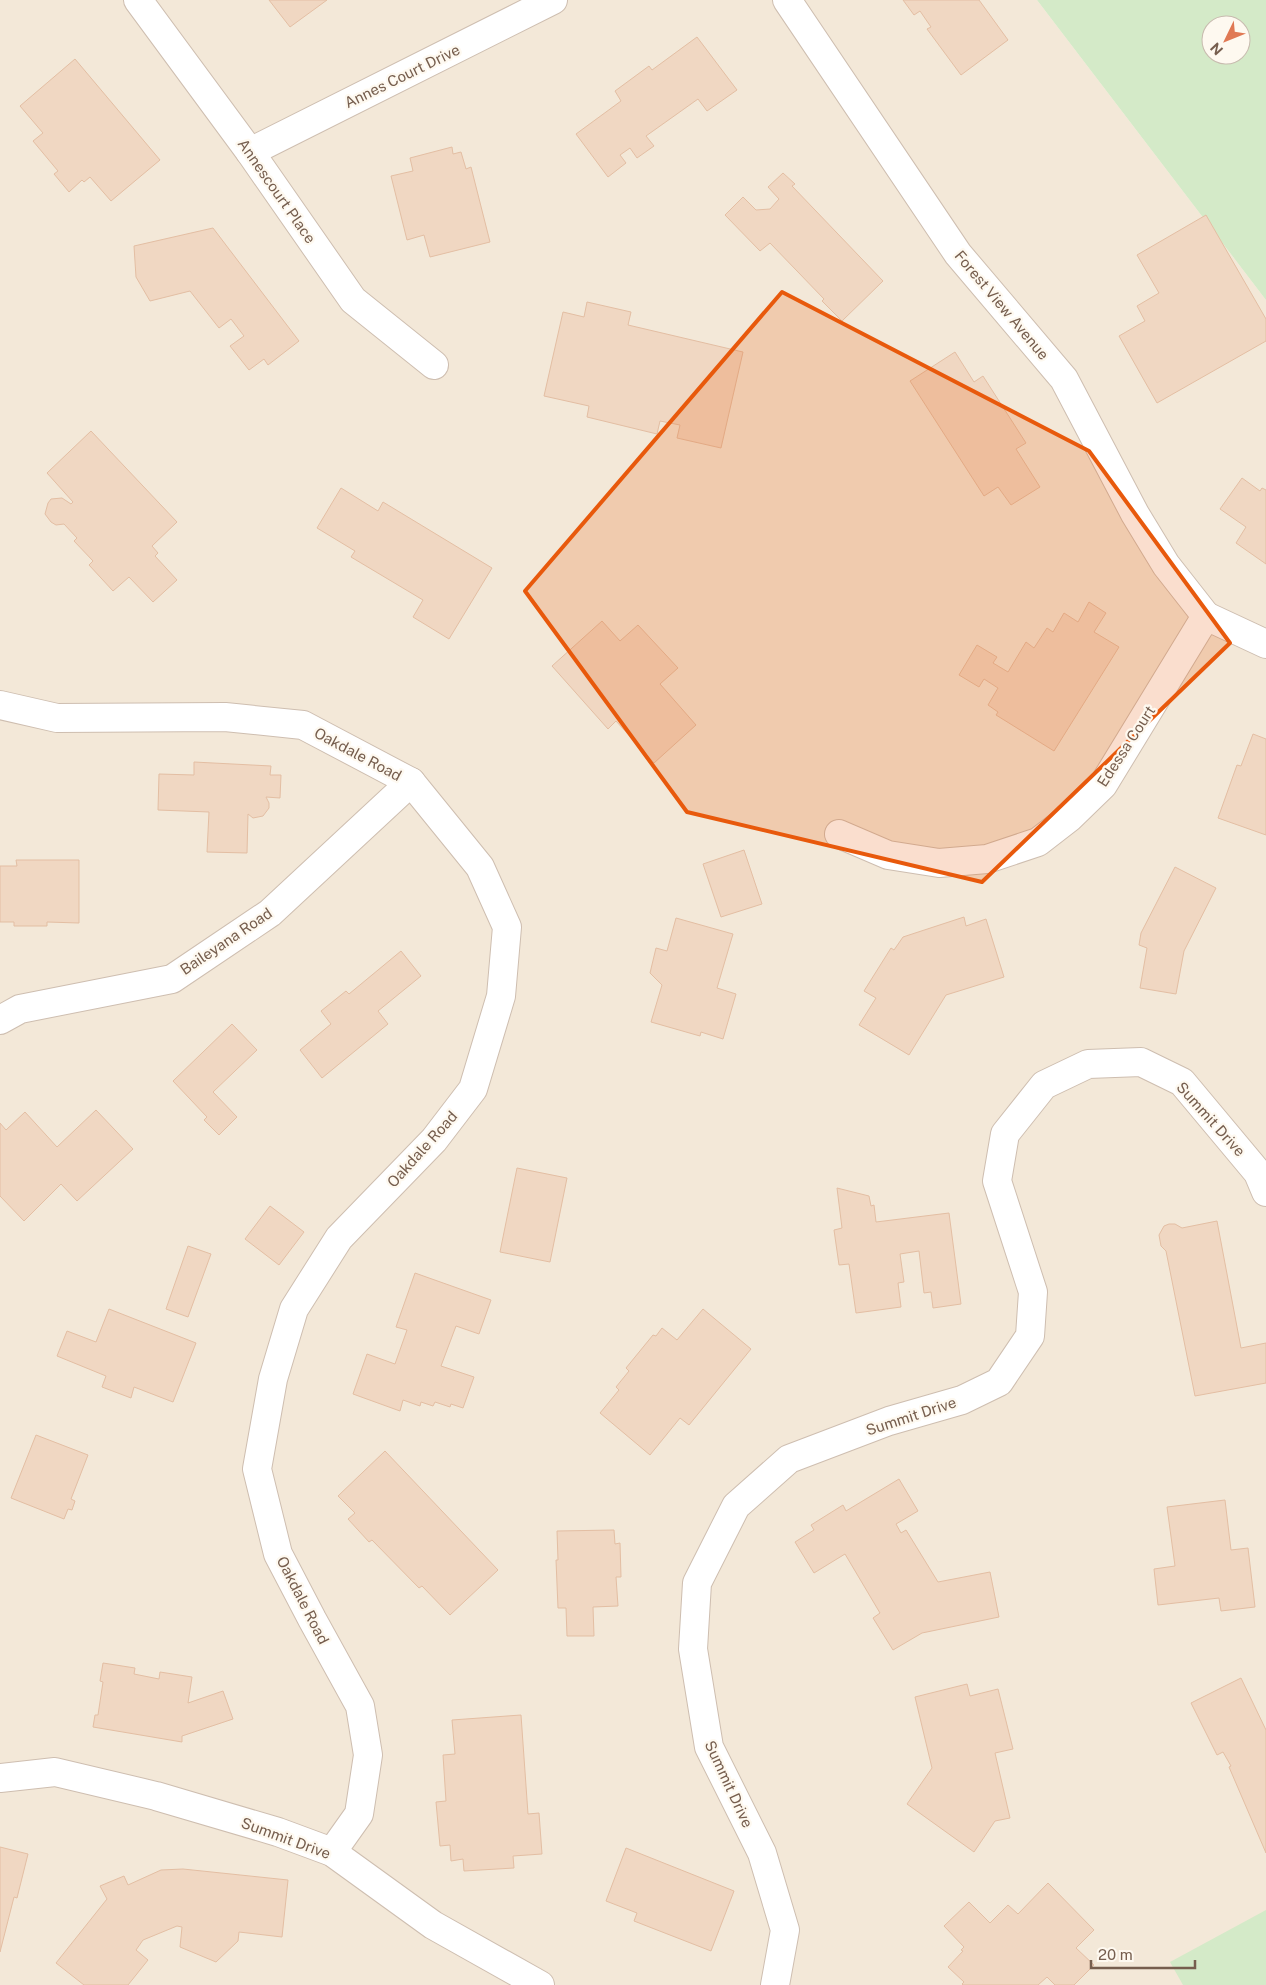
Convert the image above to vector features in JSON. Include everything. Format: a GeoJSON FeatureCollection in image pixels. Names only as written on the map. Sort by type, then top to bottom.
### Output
{"type":"FeatureCollection","features":[{"type":"Feature","properties":{"kind":"street","name":"Annescourt Place"},"geometry":{"type":"LineString","coordinates":[[138,0],[250,152],[353,300],[434,365]]}},
{"type":"Feature","properties":{"kind":"street","name":"Annes Court Drive"},"geometry":{"type":"LineString","coordinates":[[250,152],[553,0]]}},
{"type":"Feature","properties":{"kind":"street","name":"Forest View Avenue"},"geometry":{"type":"LineString","coordinates":[[787,0],[958,254],[1064,379],[1135,514],[1166,565],[1206,616]]}},
{"type":"Feature","properties":{"kind":"street"},"geometry":{"type":"LineString","coordinates":[[1206,616],[1266,644]]}},
{"type":"Feature","properties":{"kind":"street","name":"Edessa Court"},"geometry":{"type":"LineString","coordinates":[[839,834],[888,855],[940,863],[986,859],[1038,842],[1069,818],[1103,785],[1206,616]]}},
{"type":"Feature","properties":{"kind":"street","name":"Oakdale Road"},"geometry":{"type":"LineString","coordinates":[[0,705],[57,718],[225,717],[303,725],[411,782],[480,867],[507,927],[501,996],[473,1089],[434,1140],[339,1238],[294,1309],[273,1379],[258,1469],[278,1554],[360,1706],[368,1755],[359,1814],[332,1852]]}},
{"type":"Feature","properties":{"kind":"street","name":"Baileyana Road"},"geometry":{"type":"LineString","coordinates":[[0,1020],[20,1009],[172,979],[270,913],[411,782]]}},
{"type":"Feature","properties":{"kind":"street","name":"Summit Drive"},"geometry":{"type":"LineString","coordinates":[[775,1985],[785,1930],[762,1853],[709,1747],[693,1649],[697,1583],[736,1506],[789,1459],[889,1421],[962,1400],[999,1382],[1030,1336],[1033,1292],[997,1182],[1005,1134],[1044,1085],[1088,1064],[1141,1062],[1182,1082],[1263,1177]]}},
{"type":"Feature","properties":{"kind":"street","name":"Summit Drive"},"geometry":{"type":"LineString","coordinates":[[0,1778],[55,1772],[156,1796],[278,1832],[332,1852],[433,1925],[540,1985]]}},
{"type":"Feature","properties":{"kind":"highlighted area"},"geometry":{"type":"Polygon","coordinates":[[[782,292],[1089,451],[1230,643],[982,882],[687,812],[525,591],[782,292]]]}},
{"type":"Feature","properties":{"kind":"shaded area"},"geometry":{"type":"Polygon","coordinates":[[[0,0],[1037,0],[1266,300],[1266,1985],[0,1985],[0,0]]]}},
{"type":"Feature","properties":{"kind":"green space"},"geometry":{"type":"Polygon","coordinates":[[[1037,0],[1266,0],[1266,300],[1037,0]]]}},
{"type":"Feature","properties":{"kind":"green space"},"geometry":{"type":"Polygon","coordinates":[[[1266,1910],[1266,1985],[1183,1985],[1170,1962],[1266,1910]]]}},
{"type":"Feature","properties":{"kind":"building"},"geometry":{"type":"Polygon","coordinates":[[[269,0],[327,0],[290,27],[269,0]]]}},
{"type":"Feature","properties":{"kind":"building"},"geometry":{"type":"Polygon","coordinates":[[[903,0],[979,0],[1008,40],[961,75],[927,29],[931,27],[920,11],[914,15],[903,0]]]}},
{"type":"Feature","properties":{"kind":"building"},"geometry":{"type":"Polygon","coordinates":[[[697,37],[737,90],[707,111],[698,99],[646,136],[654,146],[637,158],[630,148],[620,155],[626,163],[608,177],[576,134],[621,101],[615,91],[649,66],[652,70],[697,37]]]}},
{"type":"Feature","properties":{"kind":"building"},"geometry":{"type":"Polygon","coordinates":[[[75,59],[160,160],[111,201],[90,177],[84,182],[82,180],[69,192],[54,174],[58,171],[33,141],[43,133],[20,106],[75,59]]]}},
{"type":"Feature","properties":{"kind":"building"},"geometry":{"type":"Polygon","coordinates":[[[452,147],[453,154],[461,152],[466,169],[471,167],[490,242],[430,257],[424,235],[407,240],[391,176],[413,171],[410,158],[452,147]]]}},
{"type":"Feature","properties":{"kind":"building"},"geometry":{"type":"Polygon","coordinates":[[[783,173],[795,184],[792,186],[883,281],[842,321],[822,301],[824,299],[770,243],[760,251],[725,215],[743,197],[756,210],[770,209],[779,199],[768,187],[783,173]]]}},
{"type":"Feature","properties":{"kind":"building"},"geometry":{"type":"Polygon","coordinates":[[[1206,215],[1266,319],[1266,341],[1157,403],[1119,336],[1145,321],[1137,306],[1159,293],[1137,255],[1206,215]]]}},
{"type":"Feature","properties":{"kind":"building"},"geometry":{"type":"Polygon","coordinates":[[[213,228],[299,341],[268,365],[264,359],[249,370],[230,346],[244,336],[231,319],[219,328],[190,291],[150,301],[136,277],[134,246],[213,228]]]}},
{"type":"Feature","properties":{"kind":"building"},"geometry":{"type":"Polygon","coordinates":[[[587,302],[631,312],[628,325],[743,352],[721,448],[677,438],[680,425],[660,421],[657,434],[587,417],[589,406],[544,396],[563,312],[584,317],[587,302]]]}},
{"type":"Feature","properties":{"kind":"building"},"geometry":{"type":"Polygon","coordinates":[[[955,352],[974,382],[983,376],[1026,443],[1016,449],[1040,487],[1011,505],[998,487],[984,496],[910,381],[955,352]]]}},
{"type":"Feature","properties":{"kind":"building"},"geometry":{"type":"Polygon","coordinates":[[[91,431],[177,522],[152,546],[158,553],[155,556],[177,580],[153,602],[129,577],[113,591],[89,565],[93,561],[74,541],[77,538],[64,524],[56,525],[45,514],[51,499],[62,498],[71,504],[73,502],[47,473],[91,431]]]}},
{"type":"Feature","properties":{"kind":"building"},"geometry":{"type":"Polygon","coordinates":[[[1242,478],[1260,491],[1262,488],[1266,490],[1266,564],[1236,543],[1246,527],[1220,509],[1242,478]]]}},
{"type":"Feature","properties":{"kind":"building"},"geometry":{"type":"Polygon","coordinates":[[[341,488],[378,511],[383,502],[492,568],[449,639],[413,617],[423,600],[351,557],[355,551],[317,528],[341,488]]]}},
{"type":"Feature","properties":{"kind":"building"},"geometry":{"type":"Polygon","coordinates":[[[1089,602],[1106,613],[1094,632],[1119,647],[1054,751],[996,715],[998,712],[988,705],[998,688],[984,679],[979,687],[959,675],[977,645],[997,657],[993,663],[1008,672],[1026,642],[1034,648],[1047,628],[1053,632],[1064,613],[1078,622],[1089,602]]]}},
{"type":"Feature","properties":{"kind":"building"},"geometry":{"type":"Polygon","coordinates":[[[602,621],[620,641],[638,625],[678,668],[660,684],[696,725],[654,763],[616,721],[608,729],[552,666],[602,621]]]}},
{"type":"Feature","properties":{"kind":"building"},"geometry":{"type":"Polygon","coordinates":[[[1253,734],[1266,739],[1266,835],[1218,818],[1237,765],[1241,766],[1253,734]]]}},
{"type":"Feature","properties":{"kind":"building"},"geometry":{"type":"Polygon","coordinates":[[[194,762],[271,766],[270,775],[281,775],[280,798],[266,797],[269,808],[263,816],[253,818],[248,814],[247,853],[207,852],[209,812],[158,810],[159,774],[194,775],[194,762]]]}},
{"type":"Feature","properties":{"kind":"building"},"geometry":{"type":"Polygon","coordinates":[[[744,850],[762,904],[721,917],[703,864],[744,850]]]}},
{"type":"Feature","properties":{"kind":"building"},"geometry":{"type":"Polygon","coordinates":[[[16,860],[79,860],[79,923],[47,922],[47,926],[14,926],[14,922],[0,922],[0,866],[17,866],[16,860]]]}},
{"type":"Feature","properties":{"kind":"building"},"geometry":{"type":"Polygon","coordinates":[[[1175,867],[1216,888],[1184,951],[1176,994],[1140,988],[1147,948],[1139,945],[1141,933],[1175,867]]]}},
{"type":"Feature","properties":{"kind":"building"},"geometry":{"type":"Polygon","coordinates":[[[964,917],[966,926],[986,919],[1004,977],[946,995],[909,1055],[859,1025],[876,998],[864,991],[891,948],[894,950],[903,937],[964,917]]]}},
{"type":"Feature","properties":{"kind":"building"},"geometry":{"type":"Polygon","coordinates":[[[676,918],[733,934],[717,988],[736,994],[723,1039],[701,1032],[700,1036],[651,1022],[662,985],[650,973],[656,948],[667,951],[676,918]]]}},
{"type":"Feature","properties":{"kind":"building"},"geometry":{"type":"Polygon","coordinates":[[[401,951],[421,976],[378,1011],[388,1024],[322,1078],[300,1050],[331,1024],[321,1011],[346,991],[349,994],[401,951]]]}},
{"type":"Feature","properties":{"kind":"building"},"geometry":{"type":"Polygon","coordinates":[[[232,1024],[257,1050],[213,1092],[237,1117],[219,1135],[204,1120],[207,1117],[173,1081],[232,1024]]]}},
{"type":"Feature","properties":{"kind":"building"},"geometry":{"type":"Polygon","coordinates":[[[96,1110],[133,1149],[77,1201],[61,1184],[24,1221],[0,1196],[0,1123],[6,1130],[25,1112],[57,1147],[96,1110]]]}},
{"type":"Feature","properties":{"kind":"building"},"geometry":{"type":"Polygon","coordinates":[[[517,1168],[567,1178],[550,1262],[500,1252],[517,1168]]]}},
{"type":"Feature","properties":{"kind":"building"},"geometry":{"type":"Polygon","coordinates":[[[837,1188],[869,1196],[871,1206],[874,1205],[876,1222],[949,1213],[961,1304],[933,1308],[931,1292],[924,1293],[919,1251],[900,1254],[904,1282],[898,1283],[901,1307],[856,1313],[849,1264],[839,1265],[834,1230],[842,1228],[837,1188]]]}},
{"type":"Feature","properties":{"kind":"building"},"geometry":{"type":"Polygon","coordinates":[[[270,1206],[304,1232],[279,1265],[245,1239],[270,1206]]]}},
{"type":"Feature","properties":{"kind":"building"},"geometry":{"type":"Polygon","coordinates":[[[1217,1221],[1241,1348],[1266,1343],[1266,1383],[1195,1396],[1166,1251],[1161,1246],[1159,1235],[1164,1226],[1169,1224],[1175,1224],[1182,1228],[1217,1221]]]}},
{"type":"Feature","properties":{"kind":"building"},"geometry":{"type":"Polygon","coordinates":[[[188,1246],[211,1254],[188,1317],[166,1309],[188,1246]]]}},
{"type":"Feature","properties":{"kind":"building"},"geometry":{"type":"Polygon","coordinates":[[[415,1273],[491,1300],[479,1334],[456,1326],[441,1366],[474,1377],[463,1408],[451,1404],[450,1407],[435,1402],[433,1406],[421,1402],[420,1406],[403,1400],[400,1411],[353,1394],[367,1354],[395,1364],[407,1330],[396,1327],[415,1273]]]}},
{"type":"Feature","properties":{"kind":"building"},"geometry":{"type":"Polygon","coordinates":[[[109,1309],[196,1343],[173,1402],[134,1387],[131,1398],[102,1387],[106,1376],[57,1356],[67,1331],[96,1342],[109,1309]]]}},
{"type":"Feature","properties":{"kind":"building"},"geometry":{"type":"Polygon","coordinates":[[[703,1309],[751,1349],[689,1425],[680,1418],[650,1455],[600,1413],[619,1390],[616,1387],[629,1371],[626,1368],[653,1335],[656,1336],[662,1328],[677,1340],[703,1309]]]}},
{"type":"Feature","properties":{"kind":"building"},"geometry":{"type":"Polygon","coordinates":[[[36,1435],[88,1455],[71,1499],[75,1501],[72,1510],[68,1509],[64,1519],[11,1498],[36,1435]]]}},
{"type":"Feature","properties":{"kind":"building"},"geometry":{"type":"Polygon","coordinates":[[[385,1451],[498,1570],[450,1615],[422,1586],[419,1588],[372,1540],[369,1542],[348,1519],[355,1513],[338,1496],[385,1451]]]}},
{"type":"Feature","properties":{"kind":"building"},"geometry":{"type":"Polygon","coordinates":[[[899,1479],[918,1511],[896,1524],[901,1533],[906,1530],[938,1582],[990,1572],[999,1617],[922,1633],[893,1650],[873,1618],[880,1613],[845,1554],[814,1573],[795,1542],[814,1530],[811,1525],[843,1505],[846,1511],[899,1479]]]}},
{"type":"Feature","properties":{"kind":"building"},"geometry":{"type":"Polygon","coordinates":[[[1225,1500],[1231,1550],[1248,1548],[1255,1607],[1221,1611],[1219,1598],[1158,1605],[1154,1569],[1175,1566],[1167,1507],[1225,1500]]]}},
{"type":"Feature","properties":{"kind":"building"},"geometry":{"type":"Polygon","coordinates":[[[614,1530],[615,1544],[620,1543],[621,1577],[616,1577],[618,1606],[593,1607],[594,1636],[567,1636],[566,1608],[558,1608],[557,1531],[614,1530]]]}},
{"type":"Feature","properties":{"kind":"building"},"geometry":{"type":"Polygon","coordinates":[[[103,1663],[135,1668],[134,1674],[159,1679],[160,1672],[192,1677],[188,1703],[223,1691],[233,1719],[182,1736],[182,1742],[93,1727],[95,1715],[98,1715],[103,1682],[100,1681],[103,1663]]]}},
{"type":"Feature","properties":{"kind":"building"},"geometry":{"type":"Polygon","coordinates":[[[1241,1678],[1266,1730],[1266,1853],[1229,1767],[1231,1766],[1223,1752],[1217,1755],[1191,1703],[1241,1678]]]}},
{"type":"Feature","properties":{"kind":"building"},"geometry":{"type":"Polygon","coordinates":[[[967,1684],[970,1696],[998,1689],[1013,1749],[995,1753],[1010,1818],[995,1821],[974,1852],[907,1804],[932,1768],[915,1697],[967,1684]]]}},
{"type":"Feature","properties":{"kind":"building"},"geometry":{"type":"Polygon","coordinates":[[[521,1715],[528,1814],[539,1813],[542,1854],[513,1856],[514,1868],[464,1871],[463,1859],[451,1861],[450,1845],[440,1846],[436,1802],[446,1801],[443,1755],[455,1754],[452,1720],[521,1715]]]}},
{"type":"Feature","properties":{"kind":"building"},"geometry":{"type":"Polygon","coordinates":[[[0,1847],[28,1854],[17,1898],[14,1897],[0,1952],[0,1847]]]}},
{"type":"Feature","properties":{"kind":"building"},"geometry":{"type":"Polygon","coordinates":[[[626,1848],[734,1891],[711,1951],[634,1921],[637,1913],[606,1901],[626,1848]]]}},
{"type":"Feature","properties":{"kind":"building"},"geometry":{"type":"Polygon","coordinates":[[[183,1869],[288,1880],[282,1937],[239,1932],[238,1941],[216,1962],[180,1947],[182,1927],[177,1926],[143,1940],[136,1950],[148,1960],[128,1985],[84,1985],[56,1963],[107,1899],[100,1886],[124,1876],[128,1885],[161,1870],[183,1869]]]}},
{"type":"Feature","properties":{"kind":"building"},"geometry":{"type":"Polygon","coordinates":[[[1048,1883],[1094,1930],[1076,1948],[1094,1965],[1074,1985],[1055,1985],[1047,1977],[1038,1985],[963,1985],[964,1982],[948,1967],[963,1951],[961,1950],[964,1947],[944,1926],[969,1902],[990,1923],[1008,1905],[1018,1914],[1048,1883]]]}}]}
